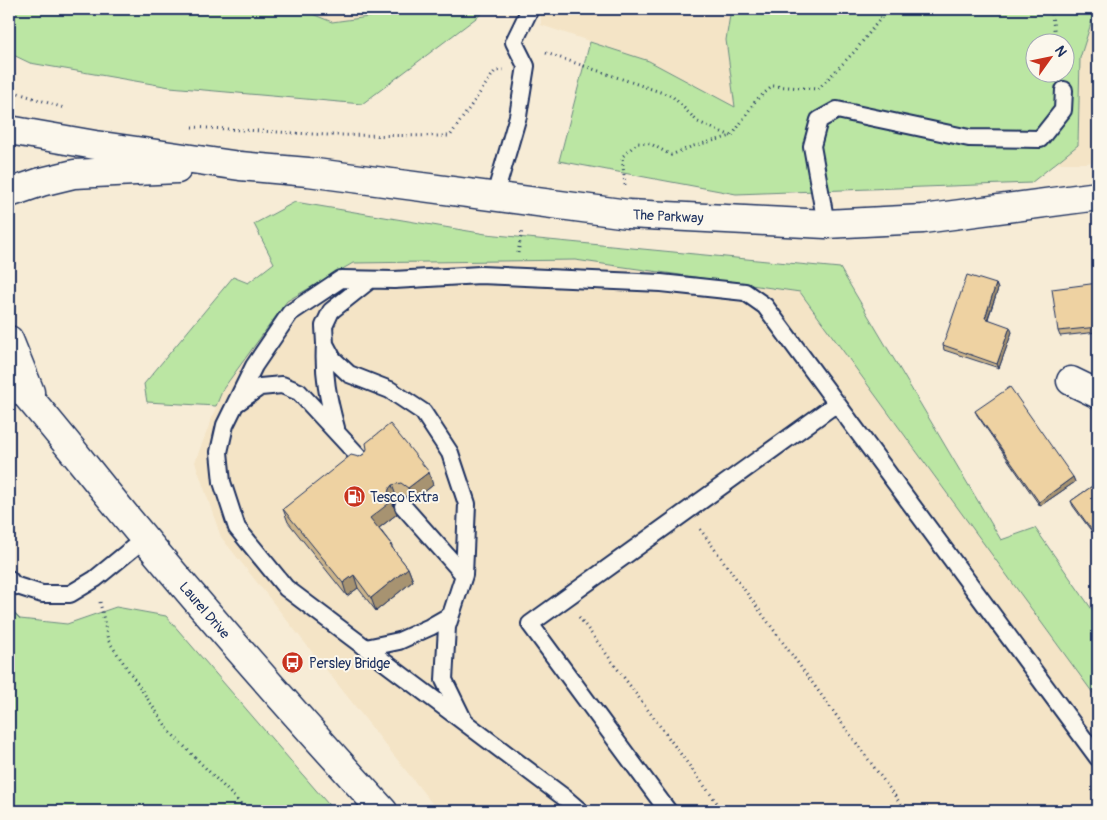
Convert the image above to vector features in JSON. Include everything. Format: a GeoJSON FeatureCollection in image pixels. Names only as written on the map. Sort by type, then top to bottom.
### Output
{"type":"FeatureCollection","features":[{"type":"Feature","properties":{"kind":"main road"},"geometry":{"type":"LineString","coordinates":[[9,130],[95,145],[240,166]]}},
{"type":"Feature","properties":{"kind":"main road","name":"The Parkway"},"geometry":{"type":"LineString","coordinates":[[240,166],[308,172],[628,214],[826,224],[923,219],[1098,196]]}},
{"type":"Feature","properties":{"kind":"main road"},"geometry":{"type":"LineString","coordinates":[[9,193],[41,182],[74,174],[240,166]]}},
{"type":"Feature","properties":{"kind":"main road","name":"Laurel Drive"},"geometry":{"type":"LineString","coordinates":[[9,340],[35,404]]}},
{"type":"Feature","properties":{"kind":"main road","name":"Laurel Drive"},"geometry":{"type":"LineString","coordinates":[[9,375],[35,404],[144,539],[284,702],[383,811]]}},
{"type":"Feature","properties":{"kind":"main road"},"geometry":{"type":"LineString","coordinates":[[1072,381],[1098,394]]}},
{"type":"Feature","properties":{"kind":"lane"},"geometry":{"type":"LineString","coordinates":[[495,196],[518,116],[526,66],[514,42],[530,9]]}},
{"type":"Feature","properties":{"kind":"lane"},"geometry":{"type":"LineString","coordinates":[[826,224],[812,146],[819,120],[837,110],[969,138],[1040,140],[1063,110],[1064,90]]}},
{"type":"Feature","properties":{"kind":"lane"},"geometry":{"type":"LineString","coordinates":[[580,811],[464,721],[286,588],[238,528],[222,482],[219,452],[225,425],[254,366],[290,313],[341,280],[515,276],[661,283],[745,292],[765,306],[1098,758]]}},
{"type":"Feature","properties":{"kind":"lane"},"geometry":{"type":"LineString","coordinates":[[337,433],[327,397],[324,363],[324,326],[331,311],[370,280]]}},
{"type":"Feature","properties":{"kind":"lane"},"geometry":{"type":"LineString","coordinates":[[325,344],[333,359],[349,374],[390,390],[423,412],[450,453],[467,504],[464,575],[447,627],[444,680],[464,721]]}},
{"type":"Feature","properties":{"kind":"lane"},"geometry":{"type":"LineString","coordinates":[[235,404],[260,387],[282,385],[300,392],[362,460]]}},
{"type":"Feature","properties":{"kind":"lane"},"geometry":{"type":"LineString","coordinates":[[668,811],[530,624],[837,403]]}},
{"type":"Feature","properties":{"kind":"lane"},"geometry":{"type":"LineString","coordinates":[[403,506],[464,575]]}},
{"type":"Feature","properties":{"kind":"lane"},"geometry":{"type":"LineString","coordinates":[[9,579],[14,585],[42,594],[70,594],[95,580],[144,539]]}},
{"type":"Feature","properties":{"kind":"lane"},"geometry":{"type":"LineString","coordinates":[[366,648],[399,641],[430,627],[451,614]]}},
{"type":"Feature","properties":{"kind":"path"},"geometry":{"type":"LineString","coordinates":[[628,214],[622,157],[637,142],[651,144],[671,155],[693,146],[732,136],[756,100],[773,86],[818,89],[855,51],[888,9]]}},
{"type":"Feature","properties":{"kind":"path"},"geometry":{"type":"LineString","coordinates":[[1051,9],[1054,32]]}},
{"type":"Feature","properties":{"kind":"path"},"geometry":{"type":"LineString","coordinates":[[514,42],[672,96],[698,122],[732,136]]}},
{"type":"Feature","properties":{"kind":"path"},"geometry":{"type":"LineString","coordinates":[[190,127],[328,135],[450,136],[495,71],[526,66]]}},
{"type":"Feature","properties":{"kind":"path"},"geometry":{"type":"LineString","coordinates":[[9,90],[68,109]]}},
{"type":"Feature","properties":{"kind":"path"},"geometry":{"type":"LineString","coordinates":[[515,276],[527,200]]}},
{"type":"Feature","properties":{"kind":"path"},"geometry":{"type":"LineString","coordinates":[[687,512],[906,811]]}},
{"type":"Feature","properties":{"kind":"path"},"geometry":{"type":"LineString","coordinates":[[95,580],[108,640],[170,732],[248,811]]}},
{"type":"Feature","properties":{"kind":"path"},"geometry":{"type":"LineString","coordinates":[[565,599],[723,811]]}},
{"type":"Feature","properties":{"kind":"shaded area"},"geometry":{"type":"Polygon","coordinates":[[[300,9],[416,9],[332,22],[300,9]]]}},
{"type":"Feature","properties":{"kind":"shaded area"},"geometry":{"type":"Polygon","coordinates":[[[541,9],[731,9],[726,40],[735,107],[649,61],[541,25],[541,9]]]}},
{"type":"Feature","properties":{"kind":"shaded area"},"geometry":{"type":"Polygon","coordinates":[[[1090,9],[1098,9],[1098,160],[1087,163],[1056,163],[1078,145],[1080,58],[1094,14],[1090,9]]]}},
{"type":"Feature","properties":{"kind":"shaded area"},"geometry":{"type":"Polygon","coordinates":[[[575,260],[800,292],[1098,700],[1098,811],[438,811],[221,537],[195,462],[223,389],[287,301],[353,263],[575,260]]]}},
{"type":"Feature","properties":{"kind":"green space"},"geometry":{"type":"Polygon","coordinates":[[[9,9],[300,9],[332,22],[416,9],[488,9],[362,104],[170,87],[30,63],[9,53],[9,9]]]}},
{"type":"Feature","properties":{"kind":"green space"},"geometry":{"type":"Polygon","coordinates":[[[731,9],[1090,9],[1094,14],[1080,58],[1078,145],[1031,183],[736,194],[559,161],[590,42],[649,61],[735,107],[726,40],[731,9]]]}},
{"type":"Feature","properties":{"kind":"green space"},"geometry":{"type":"Polygon","coordinates":[[[295,202],[486,234],[840,268],[1001,540],[1035,528],[1098,618],[1098,700],[800,292],[575,260],[353,263],[287,301],[223,389],[216,406],[147,402],[144,384],[233,277],[248,283],[274,263],[254,224],[295,202]]]}},
{"type":"Feature","properties":{"kind":"green space"},"geometry":{"type":"Polygon","coordinates":[[[116,607],[166,616],[334,811],[9,811],[9,608],[20,619],[67,624],[116,607]]]}},
{"type":"Feature","properties":{"kind":"building"},"geometry":{"type":"Polygon","coordinates":[[[967,275],[996,284],[985,318],[1010,327],[997,364],[943,345],[967,275]]]}},
{"type":"Feature","properties":{"kind":"building"},"geometry":{"type":"Polygon","coordinates":[[[1098,283],[1098,327],[1058,331],[1052,289],[1098,283]]]}},
{"type":"Feature","properties":{"kind":"building"},"geometry":{"type":"Polygon","coordinates":[[[1010,387],[1073,477],[1039,502],[975,411],[1010,387]]]}},
{"type":"Feature","properties":{"kind":"building"},"geometry":{"type":"Polygon","coordinates":[[[390,424],[429,472],[408,488],[401,483],[392,485],[388,494],[392,501],[370,518],[408,568],[371,598],[354,575],[343,583],[283,509],[351,455],[359,457],[364,454],[367,449],[366,443],[390,424]]]}},
{"type":"Feature","properties":{"kind":"building"},"geometry":{"type":"Polygon","coordinates":[[[1098,482],[1098,534],[1096,536],[1071,501],[1098,482]]]}},
{"type":"Feature","properties":{"kind":"place","name":"Tesco Extra"},"geometry":{"type":"Point","coordinates":[354,497]}},
{"type":"Feature","properties":{"kind":"place","name":"Persley Bridge"},"geometry":{"type":"Point","coordinates":[293,663]}}]}
